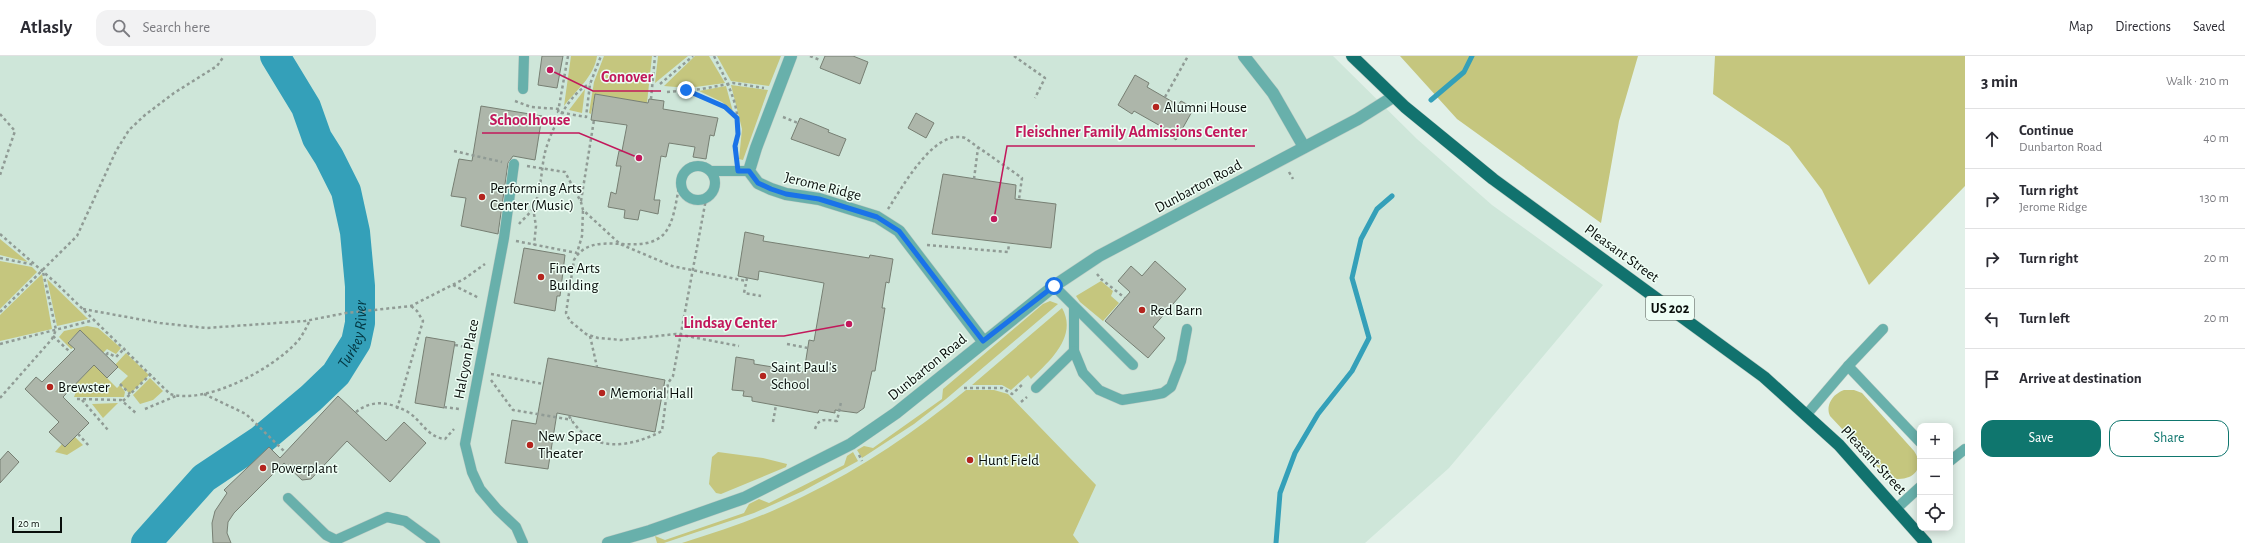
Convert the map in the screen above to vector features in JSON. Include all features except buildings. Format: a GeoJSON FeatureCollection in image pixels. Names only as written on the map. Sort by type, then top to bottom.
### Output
{"type":"FeatureCollection","features":[{"type":"Feature","properties":{"kind":"main road","name":"US 202"},"geometry":{"type":"LineString","coordinates":[[1352,56],[1393,97]]}},
{"type":"Feature","properties":{"kind":"main road","name":"Pleasant Street"},"geometry":{"type":"LineString","coordinates":[[1393,97],[1493,179],[1764,377],[1807,414],[1839,445],[1897,508],[1926,543]]}},
{"type":"Feature","properties":{"kind":"street"},"geometry":{"type":"LineString","coordinates":[[743,171],[791,56]]}},
{"type":"Feature","properties":{"kind":"street"},"geometry":{"type":"LineString","coordinates":[[1244,56],[1273,93],[1304,147]]}},
{"type":"Feature","properties":{"kind":"street","name":"Dunbarton Road"},"geometry":{"type":"LineString","coordinates":[[608,543],[650,531],[744,498],[851,444],[896,413],[983,341],[1054,286],[1099,256],[1358,119],[1393,97]]}},
{"type":"Feature","properties":{"kind":"street","name":"Jerome Ridge"},"geometry":{"type":"LineString","coordinates":[[743,171],[758,183],[771,189],[786,194],[819,199],[882,220],[899,231],[983,341]]}},
{"type":"Feature","properties":{"kind":"lane"},"geometry":{"type":"LineString","coordinates":[[523,88],[524,56]]}},
{"type":"Feature","properties":{"kind":"lane","name":"Halcyon Place"},"geometry":{"type":"LineString","coordinates":[[514,164],[506,239],[501,254],[465,444],[472,472],[480,489],[516,527],[523,543]]}},
{"type":"Feature","properties":{"kind":"lane"},"geometry":{"type":"LineString","coordinates":[[711,171],[716,183],[715,188],[706,199],[698,201],[688,197],[681,188],[680,183],[684,172],[694,166],[700,166],[711,171],[743,171]]}},
{"type":"Feature","properties":{"kind":"lane"},"geometry":{"type":"LineString","coordinates":[[1054,286],[1074,308],[1133,365]]}},
{"type":"Feature","properties":{"kind":"lane"},"geometry":{"type":"LineString","coordinates":[[1074,308],[1074,351],[1083,373],[1099,390],[1122,400],[1163,393],[1171,387],[1176,379],[1187,329]]}},
{"type":"Feature","properties":{"kind":"lane"},"geometry":{"type":"LineString","coordinates":[[1807,414],[1882,329]]}},
{"type":"Feature","properties":{"kind":"lane"},"geometry":{"type":"LineString","coordinates":[[1036,388],[1074,351]]}},
{"type":"Feature","properties":{"kind":"lane"},"geometry":{"type":"LineString","coordinates":[[1848,366],[1917,439]]}},
{"type":"Feature","properties":{"kind":"lane"},"geometry":{"type":"LineString","coordinates":[[1952,459],[1965,449]]}},
{"type":"Feature","properties":{"kind":"lane"},"geometry":{"type":"LineString","coordinates":[[1897,508],[1917,490]]}},
{"type":"Feature","properties":{"kind":"lane"},"geometry":{"type":"LineString","coordinates":[[288,498],[326,535],[336,540],[387,517],[405,521],[435,543]]}},
{"type":"Feature","properties":{"kind":"path"},"geometry":{"type":"LineString","coordinates":[[0,312],[76,236],[116,151],[129,130],[145,115],[174,93],[217,66],[224,56]]}},
{"type":"Feature","properties":{"kind":"path"},"geometry":{"type":"LineString","coordinates":[[568,56],[558,112],[586,117],[590,84],[601,56]]}},
{"type":"Feature","properties":{"kind":"path"},"geometry":{"type":"LineString","coordinates":[[651,99],[655,56]]}},
{"type":"Feature","properties":{"kind":"path"},"geometry":{"type":"LineString","coordinates":[[660,84],[693,56]]}},
{"type":"Feature","properties":{"kind":"path"},"geometry":{"type":"LineString","coordinates":[[714,56],[733,95],[738,134],[735,146],[743,171]]}},
{"type":"Feature","properties":{"kind":"path"},"geometry":{"type":"LineString","coordinates":[[810,56],[820,60]]}},
{"type":"Feature","properties":{"kind":"path"},"geometry":{"type":"LineString","coordinates":[[1014,56],[1044,78],[1035,98]]}},
{"type":"Feature","properties":{"kind":"path"},"geometry":{"type":"LineString","coordinates":[[1165,97],[1188,56]]}},
{"type":"Feature","properties":{"kind":"path"},"geometry":{"type":"LineString","coordinates":[[534,244],[536,226],[533,208],[543,169],[544,156],[550,138],[563,113],[582,88],[590,84]]}},
{"type":"Feature","properties":{"kind":"path"},"geometry":{"type":"LineString","coordinates":[[667,92],[728,84],[778,90]]}},
{"type":"Feature","properties":{"kind":"path"},"geometry":{"type":"LineString","coordinates":[[686,90],[725,107],[737,118]]}},
{"type":"Feature","properties":{"kind":"path"},"geometry":{"type":"LineString","coordinates":[[0,114],[15,131],[0,175]]}},
{"type":"Feature","properties":{"kind":"path"},"geometry":{"type":"LineString","coordinates":[[581,202],[594,120]]}},
{"type":"Feature","properties":{"kind":"path"},"geometry":{"type":"LineString","coordinates":[[882,220],[922,159],[946,139],[961,137],[1022,178],[1019,199]]}},
{"type":"Feature","properties":{"kind":"path"},"geometry":{"type":"LineString","coordinates":[[974,178],[978,148]]}},
{"type":"Feature","properties":{"kind":"path"},"geometry":{"type":"LineString","coordinates":[[454,152],[514,164]]}},
{"type":"Feature","properties":{"kind":"path"},"geometry":{"type":"LineString","coordinates":[[527,166],[565,172],[581,202],[583,210],[582,236],[578,253],[574,260],[566,313],[574,325],[590,336],[620,340],[660,335],[680,335],[739,346]]}},
{"type":"Feature","properties":{"kind":"path"},"geometry":{"type":"LineString","coordinates":[[1287,168],[1293,179]]}},
{"type":"Feature","properties":{"kind":"path"},"geometry":{"type":"LineString","coordinates":[[506,239],[578,253],[591,245],[633,245],[649,243],[663,235],[669,227],[680,183]]}},
{"type":"Feature","properties":{"kind":"path"},"geometry":{"type":"LineString","coordinates":[[569,416],[585,433],[606,444],[615,446],[640,440],[662,431],[668,383],[673,376],[691,271],[706,199]]}},
{"type":"Feature","properties":{"kind":"path"},"geometry":{"type":"LineString","coordinates":[[506,239],[533,208]]}},
{"type":"Feature","properties":{"kind":"path"},"geometry":{"type":"LineString","coordinates":[[583,210],[620,244],[672,266],[691,271],[747,279],[744,293],[761,296]]}},
{"type":"Feature","properties":{"kind":"path"},"geometry":{"type":"LineString","coordinates":[[0,234],[37,266],[125,348],[170,394],[177,396]]}},
{"type":"Feature","properties":{"kind":"path"},"geometry":{"type":"LineString","coordinates":[[909,244],[1008,252],[1009,244]]}},
{"type":"Feature","properties":{"kind":"path"},"geometry":{"type":"LineString","coordinates":[[83,309],[160,323],[206,328],[310,320],[346,313],[404,308],[412,306],[453,285],[501,254]]}},
{"type":"Feature","properties":{"kind":"path"},"geometry":{"type":"LineString","coordinates":[[0,258],[37,266]]}},
{"type":"Feature","properties":{"kind":"path"},"geometry":{"type":"LineString","coordinates":[[1095,269],[1101,279],[1125,298]]}},
{"type":"Feature","properties":{"kind":"path"},"geometry":{"type":"LineString","coordinates":[[0,398],[54,336],[56,330],[42,271]]}},
{"type":"Feature","properties":{"kind":"path"},"geometry":{"type":"LineString","coordinates":[[563,283],[570,284]]}},
{"type":"Feature","properties":{"kind":"path"},"geometry":{"type":"LineString","coordinates":[[453,285],[492,304]]}},
{"type":"Feature","properties":{"kind":"path"},"geometry":{"type":"LineString","coordinates":[[398,409],[423,321],[412,306]]}},
{"type":"Feature","properties":{"kind":"path"},"geometry":{"type":"LineString","coordinates":[[0,344],[95,320]]}},
{"type":"Feature","properties":{"kind":"path"},"geometry":{"type":"LineString","coordinates":[[145,409],[177,396],[204,394],[241,380],[278,358],[297,342],[310,320]]}},
{"type":"Feature","properties":{"kind":"path"},"geometry":{"type":"LineString","coordinates":[[54,336],[71,353]]}},
{"type":"Feature","properties":{"kind":"path"},"geometry":{"type":"LineString","coordinates":[[590,336],[597,367]]}},
{"type":"Feature","properties":{"kind":"path"},"geometry":{"type":"LineString","coordinates":[[787,344],[808,348]]}},
{"type":"Feature","properties":{"kind":"path"},"geometry":{"type":"LineString","coordinates":[[106,355],[108,353],[116,357],[125,348]]}},
{"type":"Feature","properties":{"kind":"path"},"geometry":{"type":"LineString","coordinates":[[543,384],[486,373],[513,410],[572,420]]}},
{"type":"Feature","properties":{"kind":"path"},"geometry":{"type":"LineString","coordinates":[[123,402],[151,374]]}},
{"type":"Feature","properties":{"kind":"path"},"geometry":{"type":"LineString","coordinates":[[120,384],[130,394]]}},
{"type":"Feature","properties":{"kind":"path"},"geometry":{"type":"LineString","coordinates":[[964,388],[1002,388],[1012,394],[1023,384]]}},
{"type":"Feature","properties":{"kind":"path"},"geometry":{"type":"LineString","coordinates":[[204,394],[246,414],[285,452]]}},
{"type":"Feature","properties":{"kind":"path"},"geometry":{"type":"LineString","coordinates":[[108,430],[79,399],[123,402],[137,414]]}},
{"type":"Feature","properties":{"kind":"path"},"geometry":{"type":"LineString","coordinates":[[356,412],[370,403],[379,402],[408,413],[430,433],[445,439],[457,424]]}},
{"type":"Feature","properties":{"kind":"path"},"geometry":{"type":"LineString","coordinates":[[815,429],[819,421],[823,419],[837,421],[841,402]]}},
{"type":"Feature","properties":{"kind":"path"},"geometry":{"type":"LineString","coordinates":[[773,422],[776,405]]}},
{"type":"Feature","properties":{"kind":"path"},"geometry":{"type":"LineString","coordinates":[[78,434],[90,447]]}},
{"type":"Feature","properties":{"kind":"shaded area","name":"Saint Paul's School"},"geometry":{"type":"Polygon","coordinates":[[[0,56],[1333,56],[1417,139],[1492,205],[1603,285],[1449,468],[1365,543],[0,543],[0,56]]]}},
{"type":"Feature","properties":{"kind":"green space"},"geometry":{"type":"Polygon","coordinates":[[[571,56],[597,56],[595,64],[588,77],[564,106],[571,56]]]}},
{"type":"Feature","properties":{"kind":"green space"},"geometry":{"type":"Polygon","coordinates":[[[604,56],[652,56],[647,103],[595,94],[591,114],[589,113],[594,82],[604,56]]]}},
{"type":"Feature","properties":{"kind":"green space"},"geometry":{"type":"Polygon","coordinates":[[[658,56],[688,56],[655,83],[658,56]]]}},
{"type":"Feature","properties":{"kind":"green space"},"geometry":{"type":"Polygon","coordinates":[[[695,56],[709,56],[725,83],[688,88],[664,86],[695,56]]]}},
{"type":"Feature","properties":{"kind":"green space"},"geometry":{"type":"Polygon","coordinates":[[[717,56],[781,56],[769,86],[731,81],[717,56]]]}},
{"type":"Feature","properties":{"kind":"green space"},"geometry":{"type":"Polygon","coordinates":[[[1400,56],[1638,56],[1619,121],[1601,223],[1457,119],[1400,56]]]}},
{"type":"Feature","properties":{"kind":"green space"},"geometry":{"type":"Polygon","coordinates":[[[1715,56],[1965,56],[1965,186],[1869,285],[1822,190],[1789,146],[1713,94],[1715,56]]]}},
{"type":"Feature","properties":{"kind":"green space"},"geometry":{"type":"Polygon","coordinates":[[[731,85],[768,90],[743,160],[739,159],[742,129],[731,85]]]}},
{"type":"Feature","properties":{"kind":"green space"},"geometry":{"type":"Polygon","coordinates":[[[726,86],[733,112],[722,102],[699,91],[726,86]]]}},
{"type":"Feature","properties":{"kind":"green space"},"geometry":{"type":"Polygon","coordinates":[[[585,89],[582,113],[569,110],[585,89]]]}},
{"type":"Feature","properties":{"kind":"green space"},"geometry":{"type":"Polygon","coordinates":[[[0,239],[28,262],[0,255],[0,239]]]}},
{"type":"Feature","properties":{"kind":"green space"},"geometry":{"type":"Polygon","coordinates":[[[0,261],[32,267],[37,272],[0,309],[0,261]]]}},
{"type":"Feature","properties":{"kind":"green space"},"geometry":{"type":"Polygon","coordinates":[[[42,274],[52,329],[0,341],[0,315],[42,274]]]}},
{"type":"Feature","properties":{"kind":"green space"},"geometry":{"type":"Polygon","coordinates":[[[47,279],[88,319],[57,326],[47,279]]]}},
{"type":"Feature","properties":{"kind":"green space"},"geometry":{"type":"Polygon","coordinates":[[[1101,281],[1113,291],[1111,296],[1119,303],[1103,321],[1080,302],[1076,296],[1101,281]]]}},
{"type":"Feature","properties":{"kind":"green space"},"geometry":{"type":"Polygon","coordinates":[[[1050,301],[1058,304],[946,399],[914,424],[862,458],[857,450],[864,446],[873,448],[942,399],[943,389],[1043,304],[1050,301]]]}},
{"type":"Feature","properties":{"kind":"green space"},"geometry":{"type":"Polygon","coordinates":[[[1062,308],[1066,318],[1067,328],[1064,338],[1060,347],[1053,356],[1031,379],[1028,375],[1011,390],[1002,385],[972,385],[1062,308]]]}},
{"type":"Feature","properties":{"kind":"green space"},"geometry":{"type":"Polygon","coordinates":[[[87,326],[98,328],[121,348],[116,354],[107,349],[103,353],[80,330],[68,342],[73,348],[71,349],[59,337],[64,331],[87,326]]]}},
{"type":"Feature","properties":{"kind":"green space"},"geometry":{"type":"Polygon","coordinates":[[[126,353],[149,375],[130,394],[120,384],[128,376],[115,365],[126,353]]]}},
{"type":"Feature","properties":{"kind":"green space"},"geometry":{"type":"Polygon","coordinates":[[[94,365],[117,388],[120,385],[125,392],[124,397],[74,397],[77,389],[75,385],[94,365]]]}},
{"type":"Feature","properties":{"kind":"green space"},"geometry":{"type":"Polygon","coordinates":[[[150,378],[163,391],[153,400],[140,404],[133,395],[150,378]]]}},
{"type":"Feature","properties":{"kind":"green space","name":"Hunt Field"},"geometry":{"type":"Polygon","coordinates":[[[966,390],[994,390],[1008,394],[1096,485],[1073,535],[1079,543],[682,543],[729,528],[759,516],[826,485],[888,448],[928,420],[966,390]]]}},
{"type":"Feature","properties":{"kind":"green space"},"geometry":{"type":"Polygon","coordinates":[[[1844,390],[1854,390],[1862,393],[1914,451],[1917,456],[1917,470],[1913,474],[1902,479],[1887,477],[1830,416],[1829,404],[1833,397],[1844,390]]]}},
{"type":"Feature","properties":{"kind":"green space"},"geometry":{"type":"Polygon","coordinates":[[[118,403],[103,418],[92,404],[118,403]]]}},
{"type":"Feature","properties":{"kind":"green space"},"geometry":{"type":"Polygon","coordinates":[[[75,437],[83,445],[67,455],[55,452],[62,444],[65,447],[75,437]]]}},
{"type":"Feature","properties":{"kind":"green space"},"geometry":{"type":"Polygon","coordinates":[[[718,452],[763,458],[787,464],[786,467],[721,494],[716,493],[709,484],[712,457],[718,452]]]}},
{"type":"Feature","properties":{"kind":"green space"},"geometry":{"type":"Polygon","coordinates":[[[853,452],[858,461],[803,491],[754,513],[664,543],[657,543],[655,536],[665,540],[744,513],[749,504],[759,499],[769,503],[844,465],[847,456],[853,452]]]}},
{"type":"Feature","properties":{"kind":"waterway","name":"Turkey River"},"geometry":{"type":"LineString","coordinates":[[146,543],[204,478],[261,440],[311,398],[336,374],[356,342],[360,323],[360,286],[355,232],[346,191],[329,157],[317,138],[306,107],[275,56]]}},
{"type":"Feature","properties":{"kind":"waterway"},"geometry":{"type":"LineString","coordinates":[[1431,100],[1464,72],[1472,56]]}},
{"type":"Feature","properties":{"kind":"waterway"},"geometry":{"type":"LineString","coordinates":[[1276,543],[1280,493],[1295,453],[1318,414],[1352,371],[1369,338],[1352,278],[1361,239],[1377,209],[1392,196]]}},
{"type":"Feature","properties":{"kind":"place","name":"Conover"},"geometry":{"type":"Point","coordinates":[550,70]}},
{"type":"Feature","properties":{"kind":"place","name":"Alumni House"},"geometry":{"type":"Point","coordinates":[1156,107]}},
{"type":"Feature","properties":{"kind":"place","name":"Schoolhouse"},"geometry":{"type":"Point","coordinates":[639,158]}},
{"type":"Feature","properties":{"kind":"place","name":"Performing Arts Center (Music)"},"geometry":{"type":"Point","coordinates":[482,197]}},
{"type":"Feature","properties":{"kind":"place","name":"Fleischner Family Admissions Center"},"geometry":{"type":"Point","coordinates":[994,219]}},
{"type":"Feature","properties":{"kind":"place","name":"Fine Arts Building"},"geometry":{"type":"Point","coordinates":[541,277]}},
{"type":"Feature","properties":{"kind":"place","name":"Red Barn"},"geometry":{"type":"Point","coordinates":[1142,310]}},
{"type":"Feature","properties":{"kind":"place","name":"Lindsay Center"},"geometry":{"type":"Point","coordinates":[849,324]}},
{"type":"Feature","properties":{"kind":"place","name":"Saint Paul's School"},"geometry":{"type":"Point","coordinates":[763,376]}},
{"type":"Feature","properties":{"kind":"place","name":"Brewster"},"geometry":{"type":"Point","coordinates":[50,387]}},
{"type":"Feature","properties":{"kind":"place","name":"Memorial Hall"},"geometry":{"type":"Point","coordinates":[602,393]}},
{"type":"Feature","properties":{"kind":"place","name":"New Space Theater"},"geometry":{"type":"Point","coordinates":[530,445]}},
{"type":"Feature","properties":{"kind":"place","name":"Hunt Field"},"geometry":{"type":"Point","coordinates":[970,460]}},
{"type":"Feature","properties":{"kind":"place","name":"Powerplant"},"geometry":{"type":"Point","coordinates":[263,468]}},
{"type":"Feature","properties":{"kind":"route"},"geometry":{"type":"LineString","coordinates":[[686,90],[716,102],[725,107],[737,118],[738,134],[735,146],[738,171],[749,171],[758,183],[786,194],[819,199],[877,217],[899,231],[983,341],[1054,286]]}}]}
